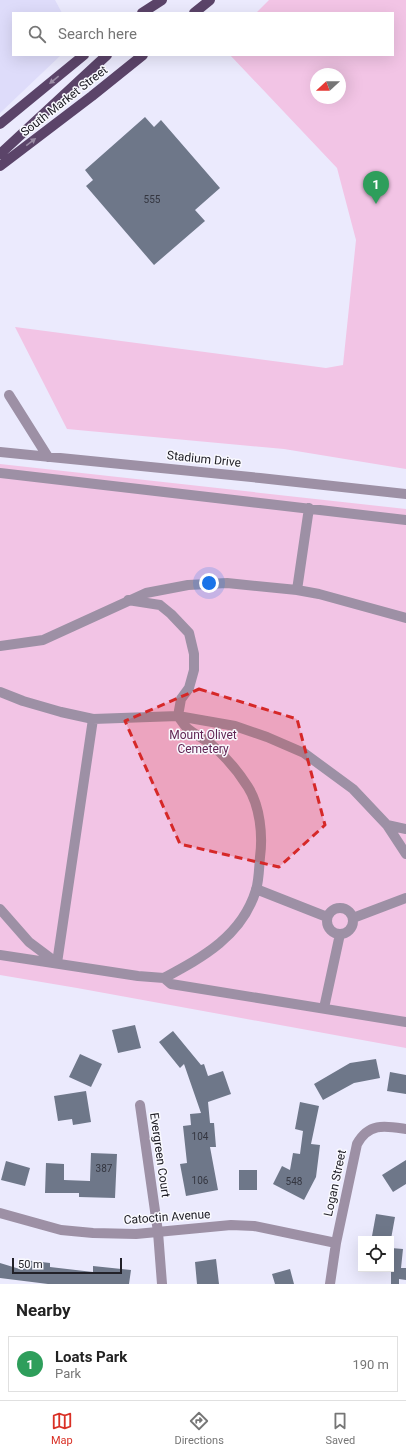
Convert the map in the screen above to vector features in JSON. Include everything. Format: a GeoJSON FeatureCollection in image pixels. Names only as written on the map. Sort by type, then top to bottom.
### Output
{"type":"FeatureCollection","features":[{"type":"Feature","properties":{"kind":"main road"},"geometry":{"type":"LineString","coordinates":[[144,12],[164,0]]}},
{"type":"Feature","properties":{"kind":"main road"},"geometry":{"type":"LineString","coordinates":[[153,12],[164,0]]}},
{"type":"Feature","properties":{"kind":"main road"},"geometry":{"type":"LineString","coordinates":[[195,12],[210,0]]}},
{"type":"Feature","properties":{"kind":"main road"},"geometry":{"type":"LineString","coordinates":[[0,124],[83,56]]}},
{"type":"Feature","properties":{"kind":"main road","name":"South Market Street"},"geometry":{"type":"LineString","coordinates":[[0,154],[105,56]]}},
{"type":"Feature","properties":{"kind":"main road","name":"South Market Street"},"geometry":{"type":"LineString","coordinates":[[0,166],[142,56]]}},
{"type":"Feature","properties":{"kind":"street"},"geometry":{"type":"LineString","coordinates":[[9,395],[48,457]]}},
{"type":"Feature","properties":{"kind":"street","name":"Stadium Drive"},"geometry":{"type":"LineString","coordinates":[[0,452],[406,494]]}},
{"type":"Feature","properties":{"kind":"street"},"geometry":{"type":"LineString","coordinates":[[0,473],[406,520]]}},
{"type":"Feature","properties":{"kind":"street"},"geometry":{"type":"LineString","coordinates":[[297,590],[309,508]]}},
{"type":"Feature","properties":{"kind":"street"},"geometry":{"type":"LineString","coordinates":[[0,646],[43,640],[146,593],[188,585],[227,583],[297,590],[320,594],[406,618]]}},
{"type":"Feature","properties":{"kind":"street"},"geometry":{"type":"LineString","coordinates":[[0,955],[138,976],[164,978],[204,956],[233,931],[243,918],[251,903],[256,889],[262,841],[259,814],[249,788],[233,766],[212,745],[186,728],[178,716],[181,699],[189,688],[194,670],[194,654],[189,633],[160,605],[128,600]]}},
{"type":"Feature","properties":{"kind":"street"},"geometry":{"type":"LineString","coordinates":[[0,692],[23,701],[93,719],[178,716],[235,726],[267,737],[304,753],[353,789],[386,825],[406,854]]}},
{"type":"Feature","properties":{"kind":"street"},"geometry":{"type":"LineString","coordinates":[[57,963],[93,719]]}},
{"type":"Feature","properties":{"kind":"street"},"geometry":{"type":"LineString","coordinates":[[386,825],[406,829]]}},
{"type":"Feature","properties":{"kind":"street"},"geometry":{"type":"LineString","coordinates":[[256,889],[327,917]]}},
{"type":"Feature","properties":{"kind":"street"},"geometry":{"type":"LineString","coordinates":[[353,918],[406,898]]}},
{"type":"Feature","properties":{"kind":"street"},"geometry":{"type":"LineString","coordinates":[[337,908],[344,908],[350,912],[353,918],[353,925],[349,931],[343,934],[336,934],[330,930],[326,924],[327,917],[331,911],[337,908]]}},
{"type":"Feature","properties":{"kind":"street"},"geometry":{"type":"LineString","coordinates":[[0,909],[29,942],[57,963]]}},
{"type":"Feature","properties":{"kind":"street"},"geometry":{"type":"LineString","coordinates":[[324,1008],[340,934]]}},
{"type":"Feature","properties":{"kind":"street"},"geometry":{"type":"LineString","coordinates":[[164,978],[171,984],[406,1022]]}},
{"type":"Feature","properties":{"kind":"street","name":"Evergreen Court"},"geometry":{"type":"LineString","coordinates":[[140,1105],[158,1232],[162,1284]]}},
{"type":"Feature","properties":{"kind":"street","name":"Logan Street"},"geometry":{"type":"LineString","coordinates":[[330,1284],[336,1243],[355,1149],[360,1139],[368,1131],[378,1127],[388,1126],[406,1129]]}},
{"type":"Feature","properties":{"kind":"street","name":"Catoctin Avenue"},"geometry":{"type":"LineString","coordinates":[[0,1213],[61,1230],[109,1234],[158,1232],[231,1225],[254,1226],[336,1243]]}},
{"type":"Feature","properties":{"kind":"highlighted area"},"geometry":{"type":"Polygon","coordinates":[[[199,689],[297,719],[325,825],[279,867],[180,844],[125,721],[199,689]]]}},
{"type":"Feature","properties":{"kind":"shaded area"},"geometry":{"type":"Polygon","coordinates":[[[0,0],[55,0],[61,12],[12,12],[12,56],[60,56],[0,113],[0,0]]]}},
{"type":"Feature","properties":{"kind":"green space"},"geometry":{"type":"Polygon","coordinates":[[[269,0],[406,0],[406,469],[284,449],[67,429],[15,327],[326,368],[343,365],[356,240],[337,168],[231,56],[394,56],[394,12],[257,12],[269,0]]]}},
{"type":"Feature","properties":{"kind":"green space","name":"Mount Olivet Cemetery"},"geometry":{"type":"Polygon","coordinates":[[[0,464],[406,509],[406,1048],[0,975],[0,464]]]}},
{"type":"Feature","properties":{"kind":"building"},"geometry":{"type":"Polygon","coordinates":[[[145,117],[154,127],[161,120],[220,188],[195,210],[205,221],[154,265],[86,186],[93,180],[85,170],[145,117]]]}},
{"type":"Feature","properties":{"kind":"building"},"geometry":{"type":"Polygon","coordinates":[[[135,1025],[141,1048],[118,1053],[112,1030],[135,1025]]]}},
{"type":"Feature","properties":{"kind":"building"},"geometry":{"type":"Polygon","coordinates":[[[173,1031],[201,1065],[204,1064],[208,1076],[223,1071],[231,1094],[208,1102],[210,1123],[214,1123],[216,1147],[210,1147],[218,1190],[186,1196],[180,1164],[187,1163],[183,1126],[191,1125],[190,1114],[201,1113],[184,1064],[180,1068],[159,1042],[173,1031]]]}},
{"type":"Feature","properties":{"kind":"building"},"geometry":{"type":"Polygon","coordinates":[[[80,1054],[102,1064],[91,1087],[69,1077],[80,1054]]]}},
{"type":"Feature","properties":{"kind":"building"},"geometry":{"type":"Polygon","coordinates":[[[376,1059],[380,1078],[354,1083],[323,1100],[314,1084],[350,1063],[376,1059]]]}},
{"type":"Feature","properties":{"kind":"building"},"geometry":{"type":"Polygon","coordinates":[[[390,1072],[406,1075],[406,1094],[387,1091],[390,1072]]]}},
{"type":"Feature","properties":{"kind":"building"},"geometry":{"type":"Polygon","coordinates":[[[86,1091],[91,1122],[73,1125],[72,1119],[58,1121],[54,1096],[86,1091]]]}},
{"type":"Feature","properties":{"kind":"building"},"geometry":{"type":"Polygon","coordinates":[[[300,1102],[319,1106],[311,1144],[320,1145],[316,1177],[304,1200],[273,1184],[282,1166],[290,1170],[293,1153],[300,1154],[303,1131],[295,1129],[300,1102]]]}},
{"type":"Feature","properties":{"kind":"building"},"geometry":{"type":"Polygon","coordinates":[[[91,1153],[117,1154],[115,1198],[79,1197],[79,1193],[45,1193],[46,1163],[64,1164],[64,1180],[90,1181],[91,1153]]]}},
{"type":"Feature","properties":{"kind":"building"},"geometry":{"type":"Polygon","coordinates":[[[406,1160],[406,1184],[393,1192],[382,1175],[406,1160]]]}},
{"type":"Feature","properties":{"kind":"building"},"geometry":{"type":"Polygon","coordinates":[[[6,1161],[30,1168],[25,1186],[1,1180],[6,1161]]]}},
{"type":"Feature","properties":{"kind":"building"},"geometry":{"type":"Polygon","coordinates":[[[239,1170],[257,1170],[257,1190],[239,1190],[239,1170]]]}},
{"type":"Feature","properties":{"kind":"building"},"geometry":{"type":"Polygon","coordinates":[[[376,1214],[395,1217],[392,1236],[372,1236],[376,1214]]]}},
{"type":"Feature","properties":{"kind":"building"},"geometry":{"type":"Polygon","coordinates":[[[394,1248],[403,1249],[401,1268],[406,1268],[406,1280],[399,1279],[399,1284],[391,1284],[391,1272],[394,1272],[394,1248]]]}},
{"type":"Feature","properties":{"kind":"building"},"geometry":{"type":"Polygon","coordinates":[[[216,1259],[219,1284],[197,1284],[195,1262],[216,1259]]]}},
{"type":"Feature","properties":{"kind":"building"},"geometry":{"type":"Polygon","coordinates":[[[24,1260],[50,1263],[50,1267],[93,1272],[93,1266],[131,1270],[129,1284],[48,1284],[0,1278],[0,1263],[23,1270],[24,1260]]]}},
{"type":"Feature","properties":{"kind":"building"},"geometry":{"type":"Polygon","coordinates":[[[290,1269],[294,1284],[275,1284],[272,1274],[290,1269]]]}},
{"type":"Feature","properties":{"kind":"place","name":"Loats Park"},"geometry":{"type":"Point","coordinates":[376,204]}}]}
